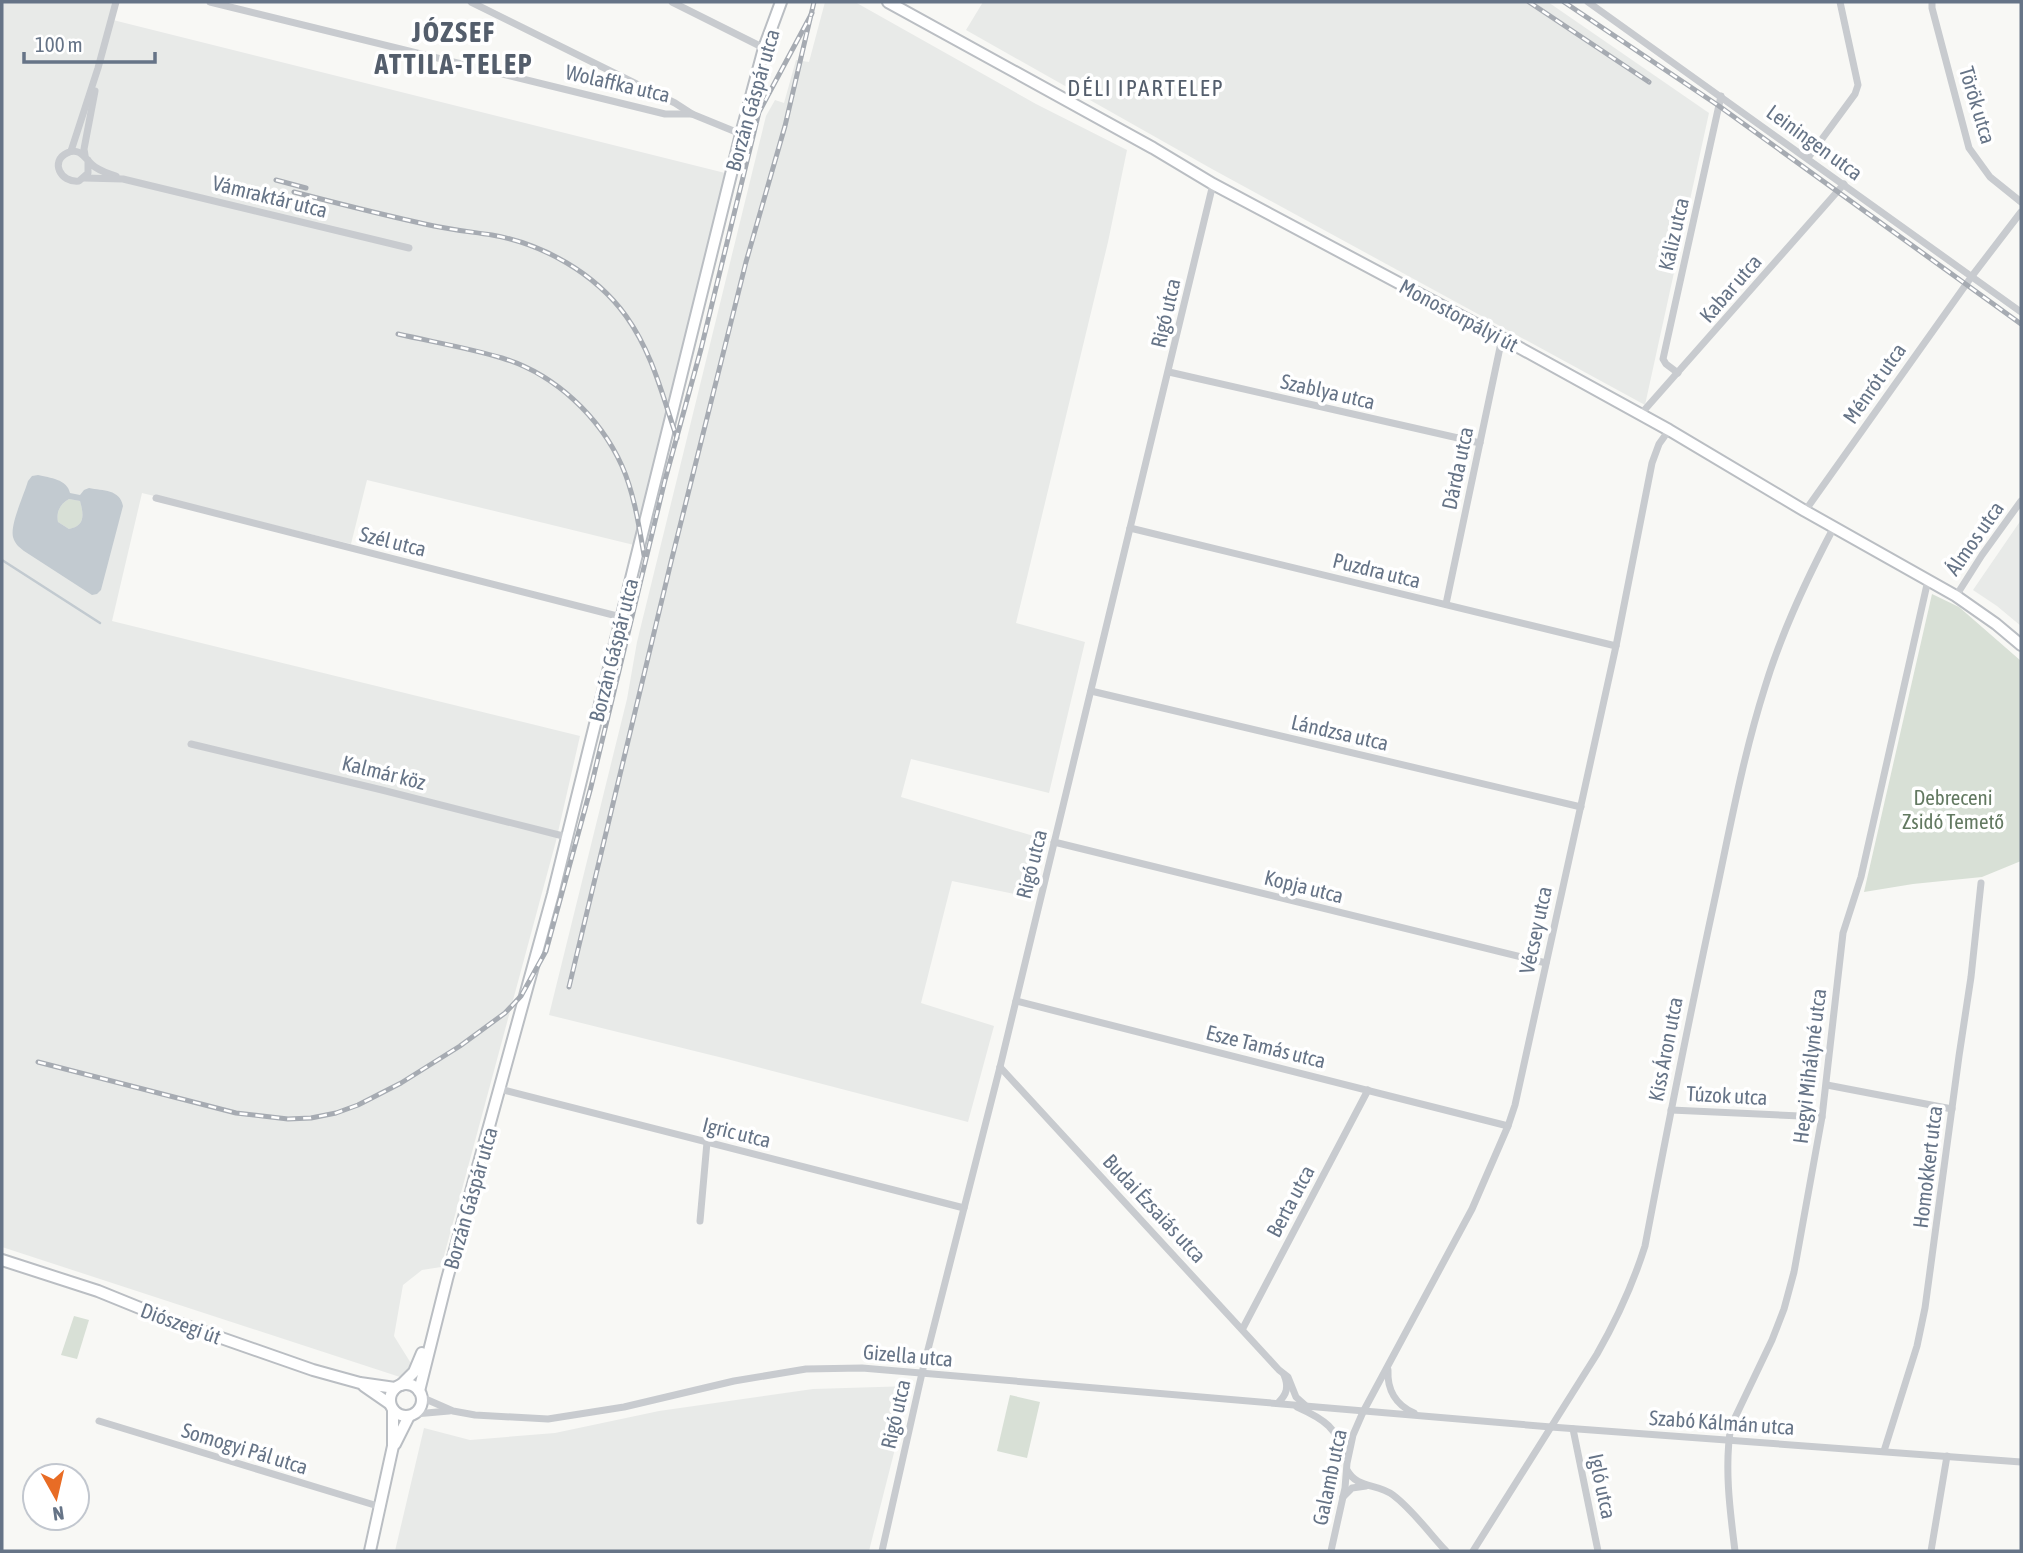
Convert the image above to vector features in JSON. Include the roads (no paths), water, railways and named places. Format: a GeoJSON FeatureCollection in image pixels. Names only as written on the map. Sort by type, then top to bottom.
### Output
{"type":"FeatureCollection","features":[{"type":"Feature","properties":{"kind":"street"},"geometry":{"type":"LineString","coordinates":[[71,151],[116,2]]}},
{"type":"Feature","properties":{"kind":"street","name":"Wolaffka utca"},"geometry":{"type":"LineString","coordinates":[[210,2],[665,114],[692,114]]}},
{"type":"Feature","properties":{"kind":"street"},"geometry":{"type":"LineString","coordinates":[[471,2],[675,103],[692,114],[741,134]]}},
{"type":"Feature","properties":{"kind":"street"},"geometry":{"type":"LineString","coordinates":[[672,2],[764,48]]}},
{"type":"Feature","properties":{"kind":"street","name":"Borzán Gáspár utca"},"geometry":{"type":"LineString","coordinates":[[420,1394],[443,1298],[567,837],[741,134],[764,48],[781,2]]}},
{"type":"Feature","properties":{"kind":"street","name":"Monostorpályi út"},"geometry":{"type":"LineString","coordinates":[[888,2],[1213,184],[1668,430],[1956,596],[2021,645]]}},
{"type":"Feature","properties":{"kind":"street"},"geometry":{"type":"LineString","coordinates":[[1808,158],[1858,85],[1840,2]]}},
{"type":"Feature","properties":{"kind":"street","name":"Török utca"},"geometry":{"type":"LineString","coordinates":[[1933,2],[1932,8],[1969,148],[1990,177],[2021,202]]}},
{"type":"Feature","properties":{"kind":"street","name":"Leiningen utca"},"geometry":{"type":"LineString","coordinates":[[1592,3],[2021,312]]}},
{"type":"Feature","properties":{"kind":"street"},"geometry":{"type":"LineString","coordinates":[[86,158],[81,153],[71,151],[62,156],[60,172],[68,181],[79,181],[88,173],[86,158],[84,149],[102,53]]}},
{"type":"Feature","properties":{"kind":"street","name":"Káliz utca"},"geometry":{"type":"LineString","coordinates":[[1678,373],[1663,359],[1721,96]]}},
{"type":"Feature","properties":{"kind":"street","name":"Vámraktár utca"},"geometry":{"type":"LineString","coordinates":[[86,158],[94,167],[123,179],[409,248]]}},
{"type":"Feature","properties":{"kind":"street","name":"Vámraktár utca"},"geometry":{"type":"LineString","coordinates":[[84,178],[123,179]]}},
{"type":"Feature","properties":{"kind":"street","name":"Rigó utca"},"geometry":{"type":"LineString","coordinates":[[882,1551],[922,1373],[1016,1002],[1213,184]]}},
{"type":"Feature","properties":{"kind":"street","name":"Kabar utca"},"geometry":{"type":"LineString","coordinates":[[1640,415],[1844,184]]}},
{"type":"Feature","properties":{"kind":"street","name":"Ménrót utca"},"geometry":{"type":"LineString","coordinates":[[1805,511],[1972,276],[2021,212]]}},
{"type":"Feature","properties":{"kind":"street","name":"Dárda utca"},"geometry":{"type":"LineString","coordinates":[[1446,604],[1502,338]]}},
{"type":"Feature","properties":{"kind":"street","name":"Szablya utca"},"geometry":{"type":"LineString","coordinates":[[1168,372],[1480,443]]}},
{"type":"Feature","properties":{"kind":"street","name":"Vécsey utca"},"geometry":{"type":"LineString","coordinates":[[1363,1412],[1472,1209],[1515,1105],[1616,646],[1652,463],[1668,430]]}},
{"type":"Feature","properties":{"kind":"street","name":"Szél utca"},"geometry":{"type":"LineString","coordinates":[[156,498],[621,617]]}},
{"type":"Feature","properties":{"kind":"street","name":"Álmos utca"},"geometry":{"type":"LineString","coordinates":[[1956,596],[2021,501]]}},
{"type":"Feature","properties":{"kind":"street","name":"Kiss Áron utca"},"geometry":{"type":"LineString","coordinates":[[1473,1551],[1604,1343],[1633,1284],[1645,1246],[1694,992],[1764,688],[1786,630],[1834,527]]}},
{"type":"Feature","properties":{"kind":"street","name":"Puzdra utca"},"geometry":{"type":"LineString","coordinates":[[1130,528],[1616,646]]}},
{"type":"Feature","properties":{"kind":"street","name":"Hegyi Mihályné utca"},"geometry":{"type":"LineString","coordinates":[[1735,1551],[1730,1507],[1729,1440],[1735,1416],[1760,1368],[1784,1309],[1794,1272],[1827,1085],[1843,933],[1861,877],[1928,580]]}},
{"type":"Feature","properties":{"kind":"street","name":"Lándzsa utca"},"geometry":{"type":"LineString","coordinates":[[1091,691],[1581,807]]}},
{"type":"Feature","properties":{"kind":"street","name":"Kalmár köz"},"geometry":{"type":"LineString","coordinates":[[191,744],[567,837]]}},
{"type":"Feature","properties":{"kind":"street","name":"Kopja utca"},"geometry":{"type":"LineString","coordinates":[[1054,842],[1546,963]]}},
{"type":"Feature","properties":{"kind":"street","name":"Homokkert utca"},"geometry":{"type":"LineString","coordinates":[[1884,1451],[1922,1328],[1971,977],[1980,883]]}},
{"type":"Feature","properties":{"kind":"street","name":"Esze Tamás utca"},"geometry":{"type":"LineString","coordinates":[[1016,1002],[1508,1126]]}},
{"type":"Feature","properties":{"kind":"street","name":"Budai Ézsaiás utca"},"geometry":{"type":"LineString","coordinates":[[1000,1067],[1291,1381],[1296,1397],[1305,1405]]}},
{"type":"Feature","properties":{"kind":"street"},"geometry":{"type":"LineString","coordinates":[[1827,1085],[1952,1109]]}},
{"type":"Feature","properties":{"kind":"street","name":"Igric utca"},"geometry":{"type":"LineString","coordinates":[[500,1089],[964,1208]]}},
{"type":"Feature","properties":{"kind":"street","name":"Berta utca"},"geometry":{"type":"LineString","coordinates":[[1243,1328],[1368,1090]]}},
{"type":"Feature","properties":{"kind":"street","name":"Túzok utca"},"geometry":{"type":"LineString","coordinates":[[1671,1110],[1822,1117]]}},
{"type":"Feature","properties":{"kind":"street"},"geometry":{"type":"LineString","coordinates":[[700,1222],[707,1142]]}},
{"type":"Feature","properties":{"kind":"street","name":"Diószegi út"},"geometry":{"type":"LineString","coordinates":[[2,1260],[99,1292],[290,1362],[360,1383],[398,1387]]}},
{"type":"Feature","properties":{"kind":"street","name":"Borzán Gáspár utca"},"geometry":{"type":"LineString","coordinates":[[398,1387],[414,1372],[443,1298]]}},
{"type":"Feature","properties":{"kind":"street"},"geometry":{"type":"LineString","coordinates":[[1388,1365],[1392,1395],[1401,1406],[1421,1416]]}},
{"type":"Feature","properties":{"kind":"street","name":"Gizella utca"},"geometry":{"type":"LineString","coordinates":[[412,1415],[453,1411],[487,1416],[548,1419],[624,1407],[734,1381],[806,1369],[862,1368],[1363,1412]]}},
{"type":"Feature","properties":{"kind":"street"},"geometry":{"type":"LineString","coordinates":[[1278,1403],[1287,1393],[1283,1374]]}},
{"type":"Feature","properties":{"kind":"street","name":"Diószegi út"},"geometry":{"type":"LineString","coordinates":[[360,1383],[391,1407]]}},
{"type":"Feature","properties":{"kind":"street"},"geometry":{"type":"LineString","coordinates":[[370,1551],[393,1446],[392,1393],[398,1387],[414,1387],[420,1394],[422,1404],[393,1446]]}},
{"type":"Feature","properties":{"kind":"street","name":"Gizella utca"},"geometry":{"type":"LineString","coordinates":[[420,1394],[453,1411]]}},
{"type":"Feature","properties":{"kind":"street"},"geometry":{"type":"LineString","coordinates":[[1290,1404],[1322,1419],[1332,1428],[1339,1439],[1346,1465],[1354,1480],[1383,1489],[1401,1501],[1446,1551]]}},
{"type":"Feature","properties":{"kind":"street"},"geometry":{"type":"LineString","coordinates":[[391,1407],[397,1414],[412,1415]]}},
{"type":"Feature","properties":{"kind":"street","name":"Szabó Kálmán utca"},"geometry":{"type":"LineString","coordinates":[[1363,1412],[2021,1462]]}},
{"type":"Feature","properties":{"kind":"street","name":"Galamb utca"},"geometry":{"type":"LineString","coordinates":[[1331,1551],[1343,1498],[1346,1465],[1353,1435],[1363,1412]]}},
{"type":"Feature","properties":{"kind":"street","name":"Somogyi Pál utca"},"geometry":{"type":"LineString","coordinates":[[99,1421],[381,1507]]}},
{"type":"Feature","properties":{"kind":"street","name":"Igló utca"},"geometry":{"type":"LineString","coordinates":[[1573,1429],[1598,1551]]}},
{"type":"Feature","properties":{"kind":"street"},"geometry":{"type":"LineString","coordinates":[[1931,1551],[1947,1456]]}},
{"type":"Feature","properties":{"kind":"street"},"geometry":{"type":"LineString","coordinates":[[1343,1498],[1352,1488],[1368,1486]]}},
{"type":"Feature","properties":{"kind":"waterway"},"geometry":{"type":"LineString","coordinates":[[2,560],[100,623]]}},
{"type":"Feature","properties":{"kind":"railway"},"geometry":{"type":"LineString","coordinates":[[569,987],[671,562],[746,262],[785,126],[814,2]]}},
{"type":"Feature","properties":{"kind":"railway"},"geometry":{"type":"LineString","coordinates":[[1529,2],[1649,82]]}},
{"type":"Feature","properties":{"kind":"railway"},"geometry":{"type":"LineString","coordinates":[[1564,2],[1719,106],[2021,324]]}},
{"type":"Feature","properties":{"kind":"railway"},"geometry":{"type":"LineString","coordinates":[[38,1062],[236,1113],[288,1119],[311,1118],[358,1105],[401,1083],[460,1046],[505,1013],[521,996],[546,951],[591,787],[665,480],[701,349],[759,112],[812,13]]}},
{"type":"Feature","properties":{"kind":"railway"},"geometry":{"type":"LineString","coordinates":[[276,180],[306,188]]}},
{"type":"Feature","properties":{"kind":"railway"},"geometry":{"type":"LineString","coordinates":[[294,192],[434,226],[511,239],[549,253],[566,263],[599,286],[635,330],[656,375],[677,438]]}},
{"type":"Feature","properties":{"kind":"railway"},"geometry":{"type":"LineString","coordinates":[[398,334],[477,351],[521,365],[557,386],[574,400],[601,431],[622,466],[633,498],[644,555]]}},
{"type":"Feature","properties":{"kind":"district","name":"JÓZSEF ATTILA-TELEP"},"geometry":{"type":"Point","coordinates":[454,48]}},
{"type":"Feature","properties":{"kind":"district","name":"DÉLI IPARTELEP"},"geometry":{"type":"Point","coordinates":[1146,88]}},
{"type":"Feature","properties":{"kind":"park label","name":"Debreceni Zsidó Temető"},"geometry":{"type":"Point","coordinates":[1953,809]}}]}
